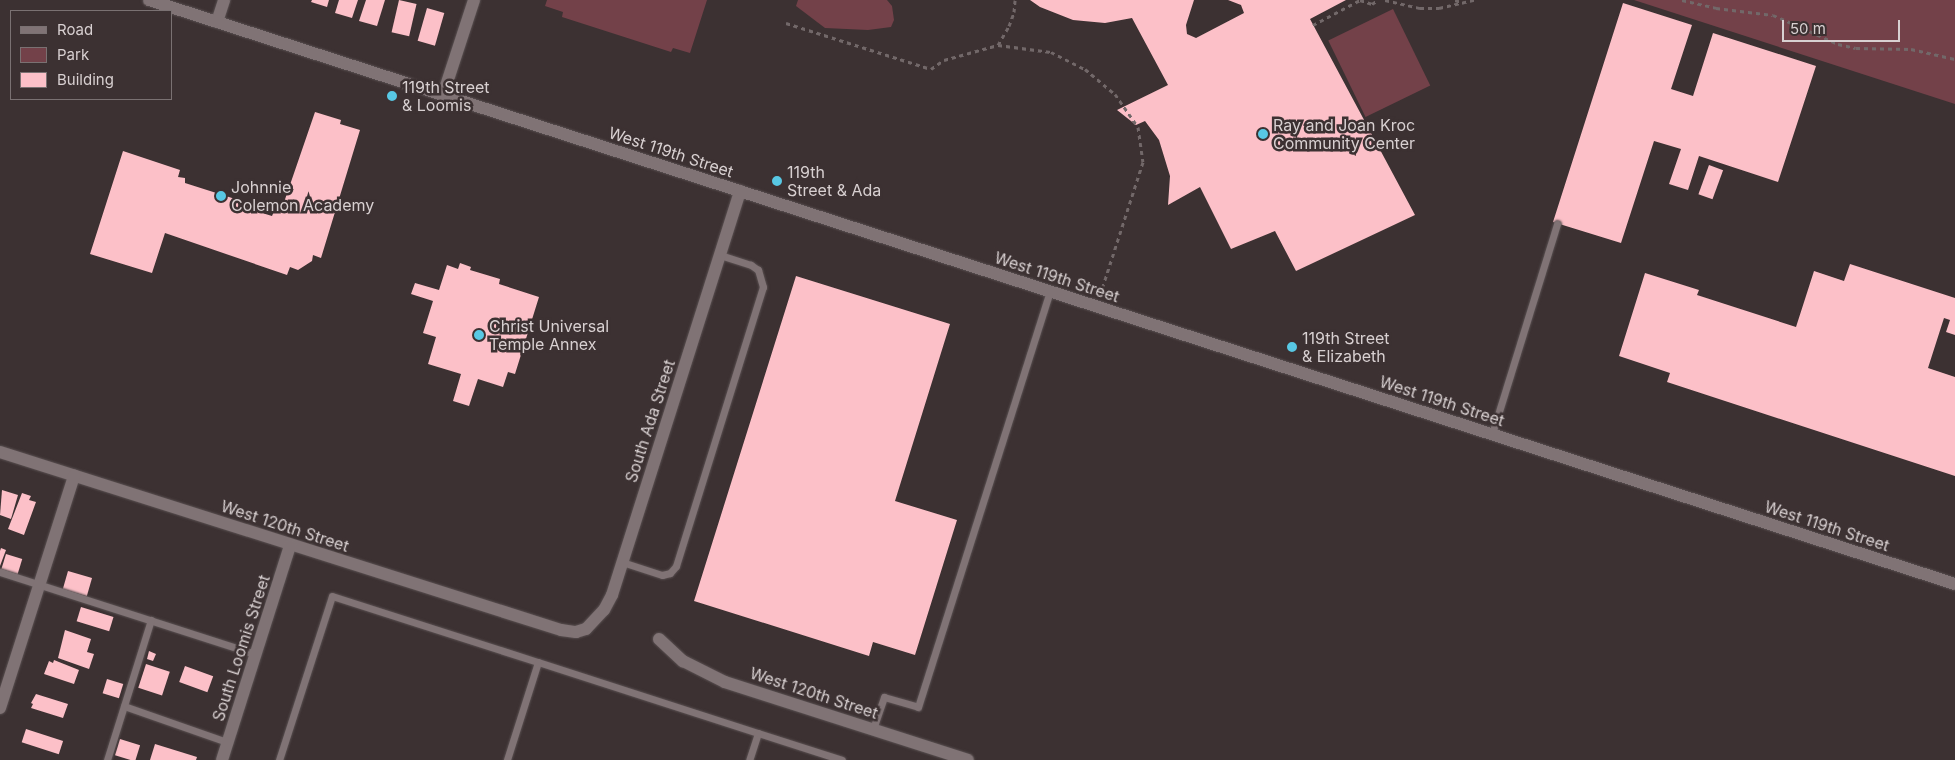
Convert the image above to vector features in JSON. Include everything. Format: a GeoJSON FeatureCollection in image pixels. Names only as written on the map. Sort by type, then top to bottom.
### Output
{"type":"FeatureCollection","features":[{"type":"Feature","properties":{"kind":"street","name":"West 119th Street"},"geometry":{"type":"LineString","coordinates":[[148,0],[1955,584]]}},
{"type":"Feature","properties":{"kind":"street"},"geometry":{"type":"LineString","coordinates":[[217,22],[224,0]]}},
{"type":"Feature","properties":{"kind":"street"},"geometry":{"type":"LineString","coordinates":[[443,95],[474,0]]}},
{"type":"Feature","properties":{"kind":"street","name":"South Ada Street"},"geometry":{"type":"LineString","coordinates":[[561,630],[576,632],[586,629],[596,621],[612,595],[740,191]]}},
{"type":"Feature","properties":{"kind":"street","name":"West 120th Street"},"geometry":{"type":"LineString","coordinates":[[0,452],[561,630]]}},
{"type":"Feature","properties":{"kind":"street"},"geometry":{"type":"LineString","coordinates":[[0,708],[74,476]]}},
{"type":"Feature","properties":{"kind":"street","name":"South Loomis Street"},"geometry":{"type":"LineString","coordinates":[[222,760],[290,545]]}},
{"type":"Feature","properties":{"kind":"street","name":"West 120th Street"},"geometry":{"type":"LineString","coordinates":[[659,639],[683,661],[725,682],[968,760]]}},
{"type":"Feature","properties":{"kind":"lane"},"geometry":{"type":"LineString","coordinates":[[1492,434],[1557,224]]}},
{"type":"Feature","properties":{"kind":"lane"},"geometry":{"type":"LineString","coordinates":[[622,562],[662,575],[670,573],[679,557],[763,287],[758,270],[751,265],[720,255]]}},
{"type":"Feature","properties":{"kind":"lane"},"geometry":{"type":"LineString","coordinates":[[874,729],[884,697],[918,707],[1050,292]]}},
{"type":"Feature","properties":{"kind":"lane"},"geometry":{"type":"LineString","coordinates":[[0,572],[256,654]]}},
{"type":"Feature","properties":{"kind":"lane"},"geometry":{"type":"LineString","coordinates":[[279,760],[332,596],[842,760]]}},
{"type":"Feature","properties":{"kind":"lane"},"geometry":{"type":"LineString","coordinates":[[107,760],[151,620]]}},
{"type":"Feature","properties":{"kind":"lane"},"geometry":{"type":"LineString","coordinates":[[507,760],[538,662]]}},
{"type":"Feature","properties":{"kind":"lane"},"geometry":{"type":"LineString","coordinates":[[124,706],[227,742]]}},
{"type":"Feature","properties":{"kind":"lane"},"geometry":{"type":"LineString","coordinates":[[749,760],[758,733]]}},
{"type":"Feature","properties":{"kind":"path"},"geometry":{"type":"LineString","coordinates":[[998,45],[1009,26],[1015,0]]}},
{"type":"Feature","properties":{"kind":"path"},"geometry":{"type":"LineString","coordinates":[[1313,25],[1360,0],[1372,4],[1378,0]]}},
{"type":"Feature","properties":{"kind":"path"},"geometry":{"type":"LineString","coordinates":[[1385,0],[1420,8],[1439,8],[1474,0]]}},
{"type":"Feature","properties":{"kind":"path"},"geometry":{"type":"LineString","coordinates":[[1455,0],[1465,3]]}},
{"type":"Feature","properties":{"kind":"path"},"geometry":{"type":"LineString","coordinates":[[1682,0],[1706,6],[1773,15],[1838,44],[1856,48],[1911,49],[1955,59]]}},
{"type":"Feature","properties":{"kind":"path"},"geometry":{"type":"LineString","coordinates":[[786,22],[931,69],[944,60],[998,45],[1051,52],[1085,69],[1114,94],[1138,127],[1143,162],[1103,286]]}},
{"type":"Feature","properties":{"kind":"green space"},"geometry":{"type":"Polygon","coordinates":[[[547,0],[707,0],[690,53],[673,48],[671,52],[562,17],[563,12],[545,6],[547,0]]]}},
{"type":"Feature","properties":{"kind":"green space"},"geometry":{"type":"Polygon","coordinates":[[[798,0],[887,0],[892,6],[894,20],[891,27],[868,30],[825,28],[796,6],[798,0]]]}},
{"type":"Feature","properties":{"kind":"green space"},"geometry":{"type":"Polygon","coordinates":[[[1634,0],[1955,0],[1955,104],[1634,0]]]}},
{"type":"Feature","properties":{"kind":"green space"},"geometry":{"type":"Polygon","coordinates":[[[1393,9],[1430,85],[1366,117],[1328,41],[1393,9]]]}},
{"type":"Feature","properties":{"kind":"building"},"geometry":{"type":"Polygon","coordinates":[[[312,0],[329,0],[327,7],[311,2],[312,0]]]}},
{"type":"Feature","properties":{"kind":"building"},"geometry":{"type":"Polygon","coordinates":[[[339,0],[358,0],[352,18],[335,13],[339,0]]]}},
{"type":"Feature","properties":{"kind":"building"},"geometry":{"type":"Polygon","coordinates":[[[366,0],[385,0],[377,26],[359,21],[366,0]]]}},
{"type":"Feature","properties":{"kind":"building"},"geometry":{"type":"Polygon","coordinates":[[[399,0],[417,4],[409,36],[392,32],[399,0]]]}},
{"type":"Feature","properties":{"kind":"building","name":"Ray and Joan Kroc Community Center"},"geometry":{"type":"Polygon","coordinates":[[[1030,0],[1194,0],[1186,25],[1187,34],[1196,38],[1244,13],[1241,5],[1228,0],[1346,0],[1310,19],[1415,215],[1296,271],[1275,231],[1231,249],[1200,187],[1168,205],[1170,176],[1159,140],[1145,121],[1136,125],[1117,110],[1168,85],[1132,18],[1105,23],[1073,20],[1040,7],[1030,0]]]}},
{"type":"Feature","properties":{"kind":"building"},"geometry":{"type":"Polygon","coordinates":[[[1623,3],[1692,25],[1671,89],[1693,96],[1713,33],[1816,66],[1778,182],[1699,156],[1688,190],[1669,184],[1681,149],[1654,141],[1621,243],[1553,222],[1623,3]]]}},
{"type":"Feature","properties":{"kind":"building"},"geometry":{"type":"Polygon","coordinates":[[[427,8],[444,13],[435,46],[418,41],[427,8]]]}},
{"type":"Feature","properties":{"kind":"building"},"geometry":{"type":"Polygon","coordinates":[[[315,112],[341,120],[340,124],[360,130],[321,258],[313,255],[312,261],[298,270],[290,267],[287,275],[165,233],[152,273],[90,254],[123,151],[180,170],[178,177],[185,178],[185,183],[254,205],[252,210],[272,216],[275,209],[281,211],[315,112]]]}},
{"type":"Feature","properties":{"kind":"building"},"geometry":{"type":"Polygon","coordinates":[[[1709,165],[1723,170],[1712,199],[1698,194],[1709,165]]]}},
{"type":"Feature","properties":{"kind":"building","name":"Christ Universal Temple Annex"},"geometry":{"type":"Polygon","coordinates":[[[460,263],[471,267],[470,270],[500,279],[499,284],[539,297],[515,374],[508,372],[503,387],[478,379],[469,406],[453,401],[461,374],[428,364],[436,337],[423,333],[433,301],[411,294],[415,283],[439,290],[447,265],[458,269],[460,263]]]}},
{"type":"Feature","properties":{"kind":"building"},"geometry":{"type":"Polygon","coordinates":[[[1850,264],[1955,298],[1955,335],[1946,332],[1950,320],[1944,318],[1928,368],[1955,377],[1955,476],[1667,382],[1670,373],[1619,356],[1645,273],[1699,290],[1697,295],[1796,327],[1814,271],[1844,281],[1850,264]]]}},
{"type":"Feature","properties":{"kind":"building"},"geometry":{"type":"Polygon","coordinates":[[[796,276],[950,324],[895,501],[957,520],[915,655],[873,642],[869,656],[694,601],[796,276]]]}},
{"type":"Feature","properties":{"kind":"building"},"geometry":{"type":"Polygon","coordinates":[[[2,490],[18,495],[11,519],[0,515],[2,490]]]}},
{"type":"Feature","properties":{"kind":"building"},"geometry":{"type":"Polygon","coordinates":[[[22,493],[31,496],[29,500],[36,502],[24,535],[8,529],[22,493]]]}},
{"type":"Feature","properties":{"kind":"building"},"geometry":{"type":"Polygon","coordinates":[[[1,548],[6,550],[0,566],[0,551],[1,548]]]}},
{"type":"Feature","properties":{"kind":"building"},"geometry":{"type":"Polygon","coordinates":[[[6,554],[22,559],[18,574],[1,569],[6,554]]]}},
{"type":"Feature","properties":{"kind":"building"},"geometry":{"type":"Polygon","coordinates":[[[68,571],[92,578],[87,596],[63,589],[68,571]]]}},
{"type":"Feature","properties":{"kind":"building"},"geometry":{"type":"Polygon","coordinates":[[[81,607],[114,617],[109,631],[77,621],[81,607]]]}},
{"type":"Feature","properties":{"kind":"building"},"geometry":{"type":"Polygon","coordinates":[[[65,630],[91,639],[87,652],[94,654],[89,669],[58,658],[65,630]]]}},
{"type":"Feature","properties":{"kind":"building"},"geometry":{"type":"Polygon","coordinates":[[[149,651],[156,654],[153,661],[147,659],[149,651]]]}},
{"type":"Feature","properties":{"kind":"building"},"geometry":{"type":"Polygon","coordinates":[[[54,660],[79,670],[74,684],[44,674],[49,661],[53,663],[54,660]]]}},
{"type":"Feature","properties":{"kind":"building"},"geometry":{"type":"Polygon","coordinates":[[[146,664],[170,672],[162,696],[138,688],[146,664]]]}},
{"type":"Feature","properties":{"kind":"building"},"geometry":{"type":"Polygon","coordinates":[[[185,666],[213,676],[207,692],[179,682],[185,666]]]}},
{"type":"Feature","properties":{"kind":"building"},"geometry":{"type":"Polygon","coordinates":[[[107,679],[123,684],[119,698],[103,693],[107,679]]]}},
{"type":"Feature","properties":{"kind":"building"},"geometry":{"type":"Polygon","coordinates":[[[36,694],[68,704],[63,718],[31,708],[33,704],[31,703],[36,694]]]}},
{"type":"Feature","properties":{"kind":"building"},"geometry":{"type":"Polygon","coordinates":[[[26,729],[63,741],[59,754],[22,742],[26,729]]]}},
{"type":"Feature","properties":{"kind":"building"},"geometry":{"type":"Polygon","coordinates":[[[120,739],[140,745],[136,760],[115,755],[120,739]]]}},
{"type":"Feature","properties":{"kind":"building"},"geometry":{"type":"Polygon","coordinates":[[[155,744],[197,757],[196,760],[150,760],[155,744]]]}},
{"type":"Feature","properties":{"kind":"place","name":"119th Street & Loomis"},"geometry":{"type":"Point","coordinates":[392,96]}},
{"type":"Feature","properties":{"kind":"place","name":"Ray and Joan Kroc Community Center"},"geometry":{"type":"Point","coordinates":[1263,134]}},
{"type":"Feature","properties":{"kind":"place","name":"119th Street & Ada"},"geometry":{"type":"Point","coordinates":[777,181]}},
{"type":"Feature","properties":{"kind":"place","name":"Johnnie Colemon Academy"},"geometry":{"type":"Point","coordinates":[221,196]}},
{"type":"Feature","properties":{"kind":"place","name":"Christ Universal Temple Annex"},"geometry":{"type":"Point","coordinates":[479,335]}},
{"type":"Feature","properties":{"kind":"place","name":"119th Street & Elizabeth"},"geometry":{"type":"Point","coordinates":[1292,347]}}]}
